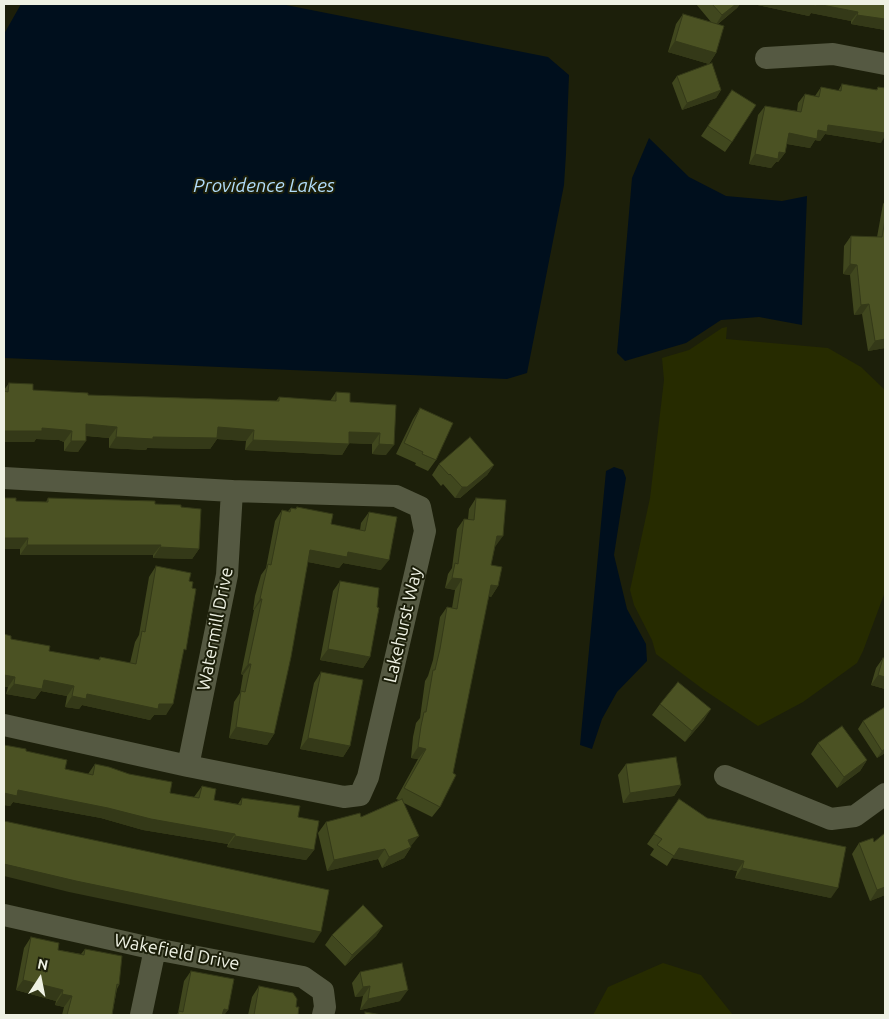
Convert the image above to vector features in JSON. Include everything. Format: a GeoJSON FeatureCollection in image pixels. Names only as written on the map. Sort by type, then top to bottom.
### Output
{"type":"FeatureCollection","features":[{"type":"Feature","properties":{"kind":"street"},"geometry":{"type":"LineString","coordinates":[[766,58],[833,54],[885,64]]}},
{"type":"Feature","properties":{"kind":"street","name":"Lakehurst Way"},"geometry":{"type":"LineString","coordinates":[[4,478],[232,490],[396,496],[420,507],[425,531],[368,777],[360,795],[344,797],[188,766],[4,725]]}},
{"type":"Feature","properties":{"kind":"street","name":"Watermill Drive"},"geometry":{"type":"LineString","coordinates":[[188,766],[227,575],[232,490]]}},
{"type":"Feature","properties":{"kind":"street"},"geometry":{"type":"LineString","coordinates":[[725,776],[831,819],[854,816],[885,794]]}},
{"type":"Feature","properties":{"kind":"street","name":"Wakefield Drive"},"geometry":{"type":"LineString","coordinates":[[4,915],[155,949],[303,977],[322,991],[325,1007],[323,1015]]}},
{"type":"Feature","properties":{"kind":"street"},"geometry":{"type":"LineString","coordinates":[[141,1015],[155,949]]}},
{"type":"Feature","properties":{"kind":"green space"},"geometry":{"type":"Polygon","coordinates":[[[727,327],[726,339],[828,348],[861,367],[885,390],[885,592],[863,651],[857,663],[803,702],[758,726],[704,690],[656,654],[652,640],[634,605],[630,590],[650,498],[664,380],[662,358],[689,350],[722,328],[727,327]]]}},
{"type":"Feature","properties":{"kind":"green space"},"geometry":{"type":"Polygon","coordinates":[[[663,963],[701,975],[733,1015],[593,1015],[608,987],[663,963]]]}},
{"type":"Feature","properties":{"kind":"water","name":"Providence Lakes"},"geometry":{"type":"Polygon","coordinates":[[[21,4],[281,4],[548,57],[569,75],[564,185],[527,373],[507,379],[4,358],[4,34],[21,4]]]}},
{"type":"Feature","properties":{"kind":"water"},"geometry":{"type":"Polygon","coordinates":[[[649,138],[689,177],[726,196],[782,201],[807,196],[802,325],[759,317],[721,320],[686,343],[625,361],[617,353],[632,178],[649,138]]]}},
{"type":"Feature","properties":{"kind":"water"},"geometry":{"type":"Polygon","coordinates":[[[614,467],[623,470],[626,478],[614,555],[627,609],[646,644],[647,661],[617,692],[602,719],[592,749],[580,745],[606,471],[614,467]]]}},
{"type":"Feature","properties":{"kind":"building"},"geometry":{"type":"Polygon","coordinates":[[[712,4],[736,4],[722,15],[712,4]]]}},
{"type":"Feature","properties":{"kind":"building"},"geometry":{"type":"Polygon","coordinates":[[[817,4],[885,4],[885,19],[857,15],[858,12],[817,4]]]}},
{"type":"Feature","properties":{"kind":"building"},"geometry":{"type":"Polygon","coordinates":[[[683,14],[724,26],[716,53],[675,41],[683,14]]]}},
{"type":"Feature","properties":{"kind":"building"},"geometry":{"type":"Polygon","coordinates":[[[712,63],[721,90],[687,103],[677,76],[712,63]]]}},
{"type":"Feature","properties":{"kind":"building"},"geometry":{"type":"Polygon","coordinates":[[[842,84],[877,90],[878,87],[885,88],[885,133],[828,125],[827,132],[818,130],[817,139],[789,133],[785,153],[779,152],[778,159],[755,154],[765,106],[801,112],[805,94],[819,97],[821,87],[841,91],[842,84]]]}},
{"type":"Feature","properties":{"kind":"building"},"geometry":{"type":"Polygon","coordinates":[[[732,90],[756,105],[732,142],[708,126],[732,90]]]}},
{"type":"Feature","properties":{"kind":"building"},"geometry":{"type":"Polygon","coordinates":[[[885,220],[885,339],[875,341],[869,304],[861,305],[857,265],[850,264],[851,236],[882,237],[885,220]]]}},
{"type":"Feature","properties":{"kind":"building"},"geometry":{"type":"Polygon","coordinates":[[[9,383],[33,384],[33,390],[88,393],[88,395],[279,401],[279,397],[336,401],[336,392],[350,393],[350,402],[396,405],[394,445],[379,444],[380,433],[349,432],[349,444],[253,440],[254,430],[218,427],[217,438],[153,437],[153,439],[116,437],[117,427],[86,424],[86,441],[71,441],[72,431],[66,430],[42,428],[42,431],[4,431],[4,391],[8,392],[9,383]]]}},
{"type":"Feature","properties":{"kind":"building"},"geometry":{"type":"Polygon","coordinates":[[[420,408],[453,423],[436,460],[404,443],[420,408]]]}},
{"type":"Feature","properties":{"kind":"building"},"geometry":{"type":"Polygon","coordinates":[[[470,437],[494,465],[467,487],[462,487],[439,464],[470,437]]]}},
{"type":"Feature","properties":{"kind":"building"},"geometry":{"type":"Polygon","coordinates":[[[4,498],[16,498],[16,501],[48,502],[48,498],[155,501],[155,504],[181,505],[181,507],[201,509],[199,549],[160,547],[161,545],[27,545],[28,538],[4,538],[4,498]]]}},
{"type":"Feature","properties":{"kind":"building"},"geometry":{"type":"Polygon","coordinates":[[[476,498],[506,500],[503,536],[497,536],[491,565],[502,567],[498,586],[491,585],[453,773],[456,775],[440,807],[404,788],[426,749],[418,747],[421,726],[424,712],[426,712],[433,670],[435,670],[440,649],[447,607],[457,609],[462,579],[452,578],[455,563],[458,564],[464,519],[474,520],[476,498]]]}},
{"type":"Feature","properties":{"kind":"building"},"geometry":{"type":"Polygon","coordinates":[[[297,507],[333,514],[331,524],[365,531],[369,512],[397,517],[389,560],[348,552],[347,557],[310,550],[291,657],[274,734],[236,727],[241,691],[245,692],[251,664],[248,664],[262,599],[260,599],[268,564],[271,565],[282,510],[290,512],[291,508],[296,509],[297,507]]]}},
{"type":"Feature","properties":{"kind":"building"},"geometry":{"type":"Polygon","coordinates":[[[156,566],[191,573],[189,581],[193,582],[192,588],[196,589],[186,650],[184,649],[173,704],[159,704],[158,709],[87,694],[86,699],[72,696],[74,686],[44,680],[42,689],[14,684],[15,677],[4,675],[4,634],[11,636],[11,639],[50,646],[49,651],[100,660],[100,657],[136,664],[142,631],[145,632],[156,566]]]}},
{"type":"Feature","properties":{"kind":"building"},"geometry":{"type":"Polygon","coordinates":[[[340,581],[379,588],[377,607],[379,608],[370,657],[328,649],[340,581]]]}},
{"type":"Feature","properties":{"kind":"building"},"geometry":{"type":"Polygon","coordinates":[[[883,658],[885,658],[885,677],[878,675],[883,658]]]}},
{"type":"Feature","properties":{"kind":"building"},"geometry":{"type":"Polygon","coordinates":[[[321,672],[363,680],[350,746],[308,738],[321,672]]]}},
{"type":"Feature","properties":{"kind":"building"},"geometry":{"type":"Polygon","coordinates":[[[678,682],[711,709],[692,731],[660,704],[678,682]]]}},
{"type":"Feature","properties":{"kind":"building"},"geometry":{"type":"Polygon","coordinates":[[[885,707],[885,749],[882,751],[863,721],[885,707]]]}},
{"type":"Feature","properties":{"kind":"building"},"geometry":{"type":"Polygon","coordinates":[[[842,726],[867,760],[844,777],[818,743],[842,726]]]}},
{"type":"Feature","properties":{"kind":"building"},"geometry":{"type":"Polygon","coordinates":[[[4,745],[67,760],[65,769],[93,775],[95,764],[129,774],[172,782],[170,793],[199,798],[202,786],[216,789],[214,800],[241,805],[242,798],[300,806],[298,817],[319,821],[314,850],[151,819],[108,808],[18,790],[17,796],[4,793],[4,745]]]}},
{"type":"Feature","properties":{"kind":"building"},"geometry":{"type":"Polygon","coordinates":[[[676,757],[681,785],[630,793],[626,764],[676,757]]]}},
{"type":"Feature","properties":{"kind":"building"},"geometry":{"type":"Polygon","coordinates":[[[402,799],[419,836],[408,840],[411,847],[389,857],[385,849],[334,860],[326,822],[360,813],[361,817],[402,799]]]}},
{"type":"Feature","properties":{"kind":"building"},"geometry":{"type":"Polygon","coordinates":[[[679,799],[707,818],[846,847],[838,888],[742,868],[744,861],[679,848],[674,856],[657,845],[662,839],[654,834],[679,799]]]}},
{"type":"Feature","properties":{"kind":"building"},"geometry":{"type":"Polygon","coordinates":[[[4,821],[329,890],[321,932],[76,881],[4,864],[4,821]]]}},
{"type":"Feature","properties":{"kind":"building"},"geometry":{"type":"Polygon","coordinates":[[[885,833],[885,887],[877,890],[859,843],[873,838],[874,842],[885,833]]]}},
{"type":"Feature","properties":{"kind":"building"},"geometry":{"type":"Polygon","coordinates":[[[363,905],[383,926],[352,955],[332,935],[363,905]]]}},
{"type":"Feature","properties":{"kind":"building"},"geometry":{"type":"Polygon","coordinates":[[[31,937],[59,943],[58,950],[84,955],[85,949],[122,956],[119,985],[117,984],[112,1015],[67,1015],[72,996],[62,994],[63,990],[23,980],[31,937]]]}},
{"type":"Feature","properties":{"kind":"building"},"geometry":{"type":"Polygon","coordinates":[[[402,963],[408,990],[368,999],[370,986],[363,987],[360,972],[402,963]]]}},
{"type":"Feature","properties":{"kind":"building"},"geometry":{"type":"Polygon","coordinates":[[[191,971],[234,979],[228,1010],[224,1009],[222,1015],[178,1015],[179,1011],[183,1012],[191,971]]]}},
{"type":"Feature","properties":{"kind":"building"},"geometry":{"type":"Polygon","coordinates":[[[259,986],[293,993],[297,999],[296,1007],[299,1007],[298,1015],[254,1015],[259,986]]]}},
{"type":"Feature","properties":{"kind":"building"},"geometry":{"type":"Polygon","coordinates":[[[365,1012],[382,1015],[365,1015],[365,1012]]]}}]}
